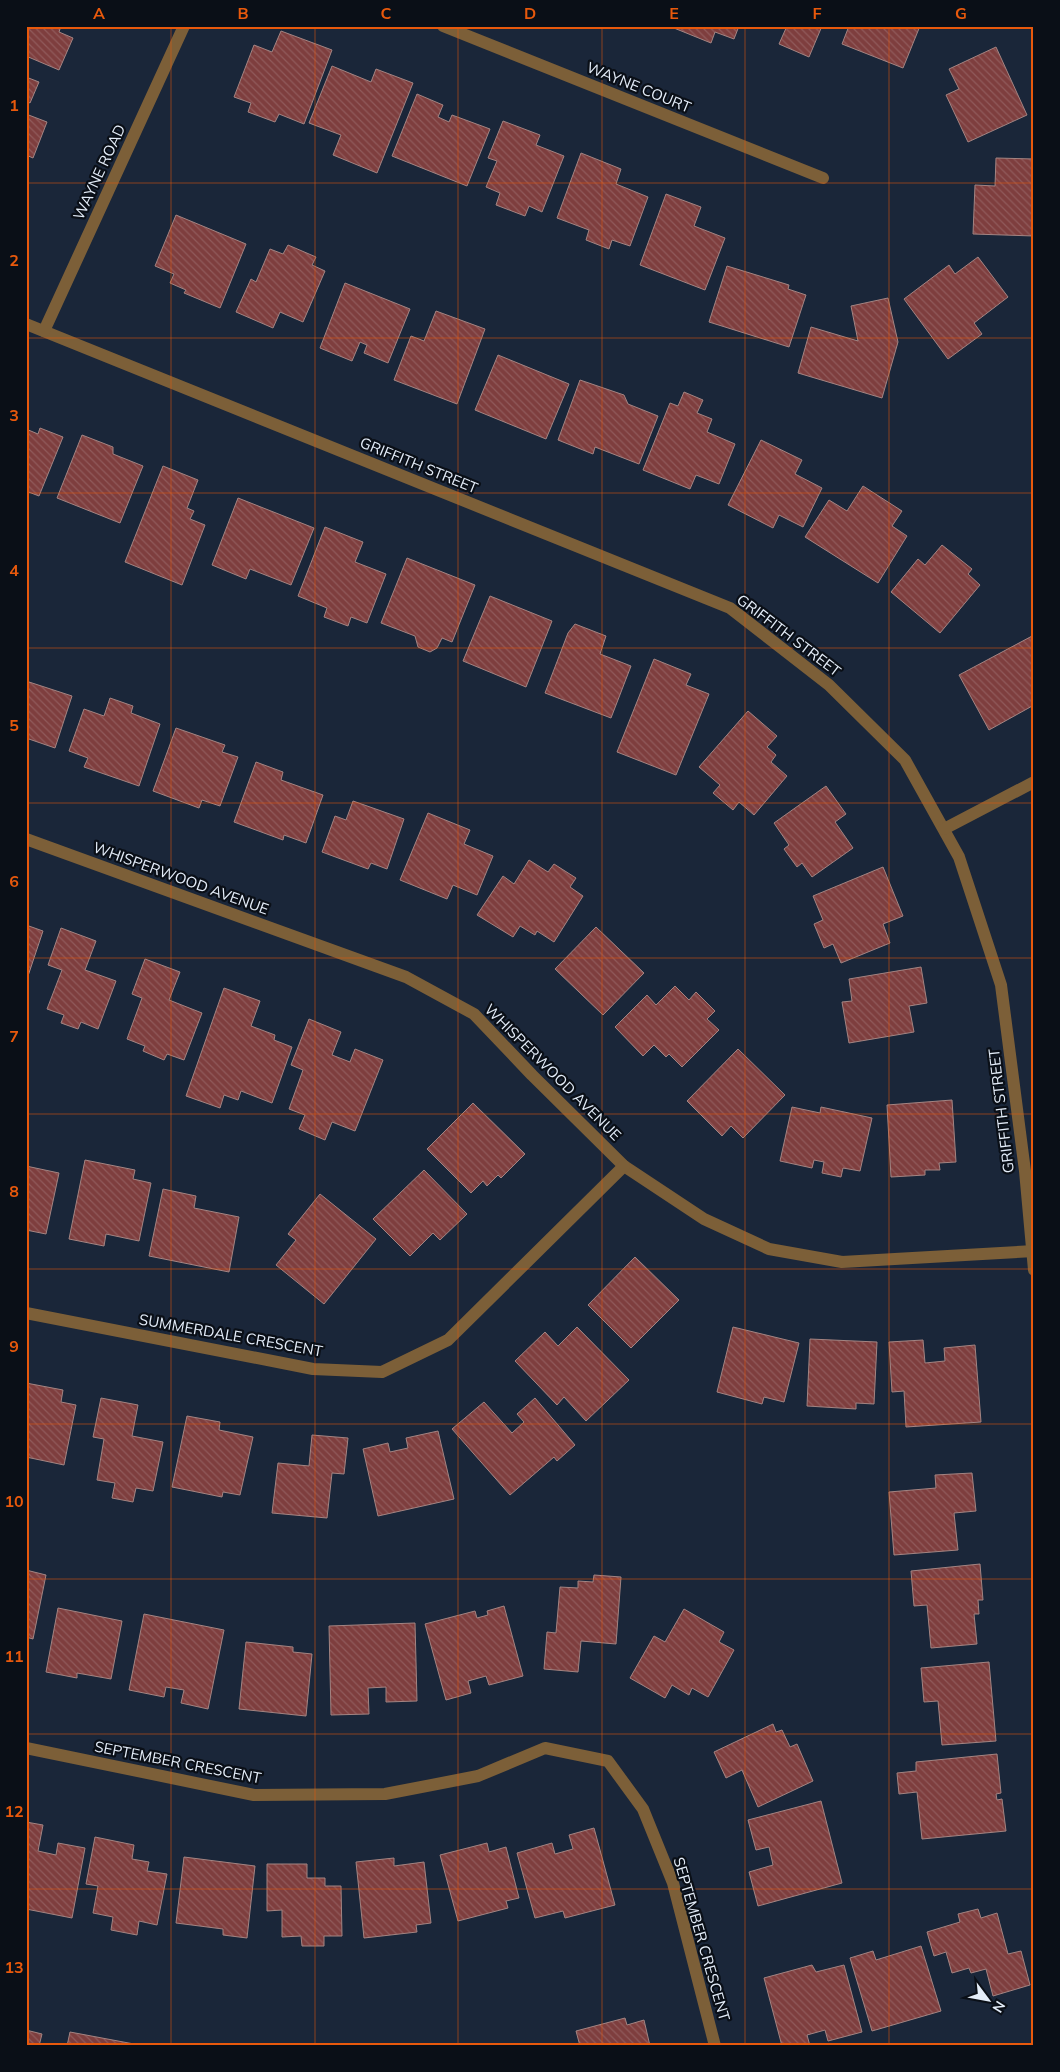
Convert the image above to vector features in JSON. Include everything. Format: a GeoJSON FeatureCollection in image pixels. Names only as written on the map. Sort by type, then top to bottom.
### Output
{"type":"FeatureCollection","features":[{"type":"Feature","properties":{"kind":"street","name":"WAYNE ROAD"},"geometry":{"type":"LineString","coordinates":[[44,331],[184,26]]}},
{"type":"Feature","properties":{"kind":"street","name":"WAYNE COURT"},"geometry":{"type":"LineString","coordinates":[[443,26],[823,178]]}},
{"type":"Feature","properties":{"kind":"street","name":"GRIFFITH STREET"},"geometry":{"type":"LineString","coordinates":[[26,324],[730,608],[829,685],[905,760],[959,857],[1002,985],[1034,1270]]}},
{"type":"Feature","properties":{"kind":"street"},"geometry":{"type":"LineString","coordinates":[[944,829],[1034,782]]}},
{"type":"Feature","properties":{"kind":"street","name":"WHISPERWOOD AVENUE"},"geometry":{"type":"LineString","coordinates":[[26,839],[415,982],[474,1014],[532,1076],[624,1166],[704,1219],[769,1249],[842,1262],[1033,1251]]}},
{"type":"Feature","properties":{"kind":"street","name":"SUMMERDALE CRESCENT"},"geometry":{"type":"LineString","coordinates":[[26,1313],[313,1369],[382,1372],[448,1340],[624,1166]]}},
{"type":"Feature","properties":{"kind":"street","name":"SEPTEMBER CRESCENT"},"geometry":{"type":"LineString","coordinates":[[26,1748],[254,1795],[385,1794],[478,1776],[545,1748],[608,1761],[643,1809],[673,1883],[715,2046]]}},
{"type":"Feature","properties":{"kind":"building"},"geometry":{"type":"Polygon","coordinates":[[[26,26],[61,26],[59,32],[73,38],[59,70],[26,56],[26,26]]]}},
{"type":"Feature","properties":{"kind":"building"},"geometry":{"type":"Polygon","coordinates":[[[669,26],[739,26],[734,39],[715,32],[711,43],[669,26]]]}},
{"type":"Feature","properties":{"kind":"building"},"geometry":{"type":"Polygon","coordinates":[[[787,26],[822,26],[809,57],[779,44],[787,26]]]}},
{"type":"Feature","properties":{"kind":"building"},"geometry":{"type":"Polygon","coordinates":[[[849,26],[920,26],[903,68],[842,44],[849,26]]]}},
{"type":"Feature","properties":{"kind":"building"},"geometry":{"type":"Polygon","coordinates":[[[281,31],[332,50],[304,124],[279,114],[275,122],[248,112],[251,103],[234,97],[254,45],[272,52],[281,31]]]}},
{"type":"Feature","properties":{"kind":"building"},"geometry":{"type":"Polygon","coordinates":[[[996,47],[1027,115],[968,142],[946,95],[959,89],[949,69],[996,47]]]}},
{"type":"Feature","properties":{"kind":"building"},"geometry":{"type":"Polygon","coordinates":[[[332,66],[371,82],[376,69],[413,83],[377,173],[333,155],[341,135],[309,123],[332,66]]]}},
{"type":"Feature","properties":{"kind":"building"},"geometry":{"type":"Polygon","coordinates":[[[26,77],[39,82],[30,103],[26,101],[26,77]]]}},
{"type":"Feature","properties":{"kind":"building"},"geometry":{"type":"Polygon","coordinates":[[[417,94],[443,105],[438,117],[449,122],[452,115],[490,129],[467,186],[392,156],[417,94]]]}},
{"type":"Feature","properties":{"kind":"building"},"geometry":{"type":"Polygon","coordinates":[[[26,114],[47,122],[33,158],[26,155],[26,114]]]}},
{"type":"Feature","properties":{"kind":"building"},"geometry":{"type":"Polygon","coordinates":[[[503,121],[540,135],[536,145],[564,156],[542,212],[529,206],[525,216],[496,205],[500,193],[486,187],[497,161],[488,158],[503,121]]]}},
{"type":"Feature","properties":{"kind":"building"},"geometry":{"type":"Polygon","coordinates":[[[581,153],[621,169],[616,184],[648,197],[630,246],[612,240],[609,249],[586,240],[589,230],[557,218],[581,153]]]}},
{"type":"Feature","properties":{"kind":"building"},"geometry":{"type":"Polygon","coordinates":[[[996,158],[1034,159],[1034,236],[973,234],[975,185],[995,186],[996,158]]]}},
{"type":"Feature","properties":{"kind":"building"},"geometry":{"type":"Polygon","coordinates":[[[666,194],[701,207],[694,226],[725,238],[705,290],[640,265],[666,194]]]}},
{"type":"Feature","properties":{"kind":"building"},"geometry":{"type":"Polygon","coordinates":[[[176,215],[246,244],[220,308],[184,293],[186,290],[170,283],[174,274],[155,266],[176,215]]]}},
{"type":"Feature","properties":{"kind":"building"},"geometry":{"type":"Polygon","coordinates":[[[288,245],[316,257],[312,265],[325,271],[303,322],[280,312],[273,328],[236,312],[251,279],[256,282],[270,249],[283,254],[288,245]]]}},
{"type":"Feature","properties":{"kind":"building"},"geometry":{"type":"Polygon","coordinates":[[[978,257],[1008,297],[974,323],[982,334],[948,359],[904,299],[949,265],[955,274],[978,257]]]}},
{"type":"Feature","properties":{"kind":"building"},"geometry":{"type":"Polygon","coordinates":[[[727,266],[789,285],[788,289],[806,295],[789,347],[709,322],[727,266]]]}},
{"type":"Feature","properties":{"kind":"building"},"geometry":{"type":"Polygon","coordinates":[[[345,283],[410,309],[388,363],[364,353],[367,345],[360,342],[352,361],[320,348],[345,283]]]}},
{"type":"Feature","properties":{"kind":"building"},"geometry":{"type":"Polygon","coordinates":[[[888,298],[898,342],[882,398],[798,373],[811,327],[858,341],[851,306],[888,298]]]}},
{"type":"Feature","properties":{"kind":"building"},"geometry":{"type":"Polygon","coordinates":[[[436,311],[485,329],[457,404],[394,380],[411,336],[424,341],[436,311]]]}},
{"type":"Feature","properties":{"kind":"building"},"geometry":{"type":"Polygon","coordinates":[[[498,355],[569,384],[546,439],[475,410],[498,355]]]}},
{"type":"Feature","properties":{"kind":"building"},"geometry":{"type":"Polygon","coordinates":[[[580,380],[624,395],[628,404],[658,416],[639,464],[595,447],[593,454],[558,440],[580,380]]]}},
{"type":"Feature","properties":{"kind":"building"},"geometry":{"type":"Polygon","coordinates":[[[684,392],[703,400],[697,413],[712,419],[707,432],[735,444],[719,484],[696,475],[690,489],[643,470],[670,403],[678,406],[684,392]]]}},
{"type":"Feature","properties":{"kind":"building"},"geometry":{"type":"Polygon","coordinates":[[[40,428],[63,437],[39,496],[26,491],[26,429],[38,434],[40,428]]]}},
{"type":"Feature","properties":{"kind":"building"},"geometry":{"type":"Polygon","coordinates":[[[82,435],[113,447],[113,454],[143,466],[120,523],[57,498],[82,435]]]}},
{"type":"Feature","properties":{"kind":"building"},"geometry":{"type":"Polygon","coordinates":[[[761,440],[802,460],[795,474],[822,488],[803,527],[779,515],[773,528],[728,505],[761,440]]]}},
{"type":"Feature","properties":{"kind":"building"},"geometry":{"type":"Polygon","coordinates":[[[163,466],[198,480],[187,508],[194,511],[190,519],[205,525],[182,585],[125,562],[163,466]]]}},
{"type":"Feature","properties":{"kind":"building"},"geometry":{"type":"Polygon","coordinates":[[[863,486],[902,511],[892,526],[907,536],[878,583],[805,537],[829,500],[847,511],[863,486]]]}},
{"type":"Feature","properties":{"kind":"building"},"geometry":{"type":"Polygon","coordinates":[[[238,498],[314,528],[291,585],[250,569],[246,579],[212,565],[238,498]]]}},
{"type":"Feature","properties":{"kind":"building"},"geometry":{"type":"Polygon","coordinates":[[[325,527],[363,542],[355,562],[386,574],[367,623],[351,617],[348,626],[324,617],[327,608],[298,596],[325,527]]]}},
{"type":"Feature","properties":{"kind":"building"},"geometry":{"type":"Polygon","coordinates":[[[942,545],[972,569],[968,574],[980,585],[940,633],[891,592],[918,559],[925,565],[942,545]]]}},
{"type":"Feature","properties":{"kind":"building"},"geometry":{"type":"Polygon","coordinates":[[[407,558],[475,585],[452,642],[442,638],[437,648],[430,652],[418,647],[415,636],[381,623],[407,558]]]}},
{"type":"Feature","properties":{"kind":"building"},"geometry":{"type":"Polygon","coordinates":[[[490,596],[552,621],[526,687],[463,661],[490,596]]]}},
{"type":"Feature","properties":{"kind":"building"},"geometry":{"type":"Polygon","coordinates":[[[575,624],[606,636],[600,654],[631,666],[611,718],[545,693],[568,633],[575,624]]]}},
{"type":"Feature","properties":{"kind":"building"},"geometry":{"type":"Polygon","coordinates":[[[1034,635],[1034,705],[989,730],[959,675],[1034,635]]]}},
{"type":"Feature","properties":{"kind":"building"},"geometry":{"type":"Polygon","coordinates":[[[654,659],[691,674],[686,685],[709,694],[676,775],[617,752],[654,659]]]}},
{"type":"Feature","properties":{"kind":"building"},"geometry":{"type":"Polygon","coordinates":[[[26,681],[72,696],[55,748],[26,738],[26,681]]]}},
{"type":"Feature","properties":{"kind":"building"},"geometry":{"type":"Polygon","coordinates":[[[110,698],[133,706],[131,713],[160,724],[139,786],[84,767],[88,758],[69,751],[84,709],[104,716],[110,698]]]}},
{"type":"Feature","properties":{"kind":"building"},"geometry":{"type":"Polygon","coordinates":[[[748,711],[777,736],[767,747],[776,755],[771,762],[787,776],[754,815],[739,802],[733,810],[713,793],[720,785],[699,767],[748,711]]]}},
{"type":"Feature","properties":{"kind":"building"},"geometry":{"type":"Polygon","coordinates":[[[176,728],[225,745],[222,752],[238,757],[220,806],[202,800],[199,808],[153,791],[176,728]]]}},
{"type":"Feature","properties":{"kind":"building"},"geometry":{"type":"Polygon","coordinates":[[[256,762],[283,772],[281,780],[323,795],[306,843],[284,835],[283,840],[234,822],[256,762]]]}},
{"type":"Feature","properties":{"kind":"building"},"geometry":{"type":"Polygon","coordinates":[[[826,786],[846,814],[835,822],[853,848],[812,877],[802,863],[797,867],[784,849],[789,845],[774,823],[826,786]]]}},
{"type":"Feature","properties":{"kind":"building"},"geometry":{"type":"Polygon","coordinates":[[[353,801],[404,819],[387,869],[371,863],[368,869],[322,852],[335,816],[346,820],[353,801]]]}},
{"type":"Feature","properties":{"kind":"building"},"geometry":{"type":"Polygon","coordinates":[[[428,813],[470,830],[464,844],[493,856],[477,895],[453,885],[447,899],[400,880],[428,813]]]}},
{"type":"Feature","properties":{"kind":"building"},"geometry":{"type":"Polygon","coordinates":[[[529,860],[548,872],[554,864],[576,878],[570,887],[583,896],[554,942],[537,931],[535,935],[520,926],[513,937],[477,915],[503,876],[514,884],[529,860]]]}},
{"type":"Feature","properties":{"kind":"building"},"geometry":{"type":"Polygon","coordinates":[[[883,867],[903,916],[883,924],[890,943],[841,963],[833,944],[824,948],[814,924],[823,920],[813,896],[883,867]]]}},
{"type":"Feature","properties":{"kind":"building"},"geometry":{"type":"Polygon","coordinates":[[[26,925],[43,931],[28,976],[26,975],[26,925]]]}},
{"type":"Feature","properties":{"kind":"building"},"geometry":{"type":"Polygon","coordinates":[[[596,927],[644,973],[603,1015],[555,969],[596,927]]]}},
{"type":"Feature","properties":{"kind":"building"},"geometry":{"type":"Polygon","coordinates":[[[61,928],[96,941],[85,970],[116,981],[98,1029],[81,1022],[78,1029],[61,1023],[64,1015],[47,1009],[62,970],[48,965],[61,928]]]}},
{"type":"Feature","properties":{"kind":"building"},"geometry":{"type":"Polygon","coordinates":[[[145,959],[180,972],[169,1000],[202,1013],[184,1060],[167,1054],[164,1060],[143,1051],[145,1046],[127,1039],[142,998],[132,994],[145,959]]]}},
{"type":"Feature","properties":{"kind":"building"},"geometry":{"type":"Polygon","coordinates":[[[921,967],[927,1003],[909,1006],[914,1032],[849,1043],[842,1002],[852,1001],[849,979],[921,967]]]}},
{"type":"Feature","properties":{"kind":"building"},"geometry":{"type":"Polygon","coordinates":[[[675,986],[689,1000],[696,992],[715,1011],[707,1019],[719,1030],[682,1067],[669,1054],[666,1057],[654,1045],[643,1056],[615,1027],[647,995],[656,1005],[675,986]]]}},
{"type":"Feature","properties":{"kind":"building"},"geometry":{"type":"Polygon","coordinates":[[[224,988],[260,1001],[251,1026],[275,1035],[274,1040],[292,1047],[272,1103],[241,1091],[238,1100],[224,1095],[220,1108],[186,1096],[224,988]]]}},
{"type":"Feature","properties":{"kind":"building"},"geometry":{"type":"Polygon","coordinates":[[[309,1019],[341,1032],[332,1055],[350,1062],[355,1049],[383,1060],[355,1131],[332,1122],[325,1140],[299,1129],[305,1115],[289,1109],[303,1070],[291,1065],[309,1019]]]}},
{"type":"Feature","properties":{"kind":"building"},"geometry":{"type":"Polygon","coordinates":[[[738,1049],[785,1095],[743,1138],[731,1126],[722,1136],[687,1101],[738,1049]]]}},
{"type":"Feature","properties":{"kind":"building"},"geometry":{"type":"Polygon","coordinates":[[[952,1100],[956,1162],[939,1163],[940,1170],[925,1170],[925,1175],[891,1177],[887,1105],[952,1100]]]}},
{"type":"Feature","properties":{"kind":"building"},"geometry":{"type":"Polygon","coordinates":[[[473,1103],[525,1154],[501,1178],[498,1175],[487,1186],[483,1181],[471,1193],[427,1149],[473,1103]]]}},
{"type":"Feature","properties":{"kind":"building"},"geometry":{"type":"Polygon","coordinates":[[[792,1107],[820,1113],[821,1107],[872,1118],[860,1171],[843,1168],[841,1177],[822,1173],[824,1162],[814,1160],[812,1168],[780,1161],[792,1107]]]}},
{"type":"Feature","properties":{"kind":"building"},"geometry":{"type":"Polygon","coordinates":[[[85,1160],[135,1170],[133,1179],[151,1183],[139,1241],[106,1234],[104,1246],[69,1239],[85,1160]]]}},
{"type":"Feature","properties":{"kind":"building"},"geometry":{"type":"Polygon","coordinates":[[[26,1166],[59,1173],[46,1234],[26,1230],[26,1166]]]}},
{"type":"Feature","properties":{"kind":"building"},"geometry":{"type":"Polygon","coordinates":[[[424,1170],[467,1214],[440,1240],[433,1233],[410,1256],[373,1219],[424,1170]]]}},
{"type":"Feature","properties":{"kind":"building"},"geometry":{"type":"Polygon","coordinates":[[[163,1189],[196,1196],[194,1208],[239,1217],[229,1272],[149,1256],[163,1189]]]}},
{"type":"Feature","properties":{"kind":"building"},"geometry":{"type":"Polygon","coordinates":[[[320,1194],[376,1239],[324,1304],[276,1265],[296,1240],[288,1234],[320,1194]]]}},
{"type":"Feature","properties":{"kind":"building"},"geometry":{"type":"Polygon","coordinates":[[[635,1257],[679,1300],[631,1348],[588,1305],[635,1257]]]}},
{"type":"Feature","properties":{"kind":"building"},"geometry":{"type":"Polygon","coordinates":[[[577,1327],[629,1380],[586,1421],[564,1397],[557,1405],[515,1361],[545,1332],[558,1346],[577,1327]]]}},
{"type":"Feature","properties":{"kind":"building"},"geometry":{"type":"Polygon","coordinates":[[[733,1327],[799,1343],[784,1402],[764,1397],[762,1404],[717,1392],[733,1327]]]}},
{"type":"Feature","properties":{"kind":"building"},"geometry":{"type":"Polygon","coordinates":[[[810,1339],[877,1342],[874,1404],[856,1403],[856,1409],[807,1406],[810,1339]]]}},
{"type":"Feature","properties":{"kind":"building"},"geometry":{"type":"Polygon","coordinates":[[[923,1340],[925,1363],[945,1361],[944,1348],[975,1345],[981,1422],[906,1427],[904,1391],[892,1392],[889,1342],[923,1340]]]}},
{"type":"Feature","properties":{"kind":"building"},"geometry":{"type":"Polygon","coordinates":[[[26,1383],[63,1390],[61,1402],[76,1405],[64,1465],[26,1457],[26,1383]]]}},
{"type":"Feature","properties":{"kind":"building"},"geometry":{"type":"Polygon","coordinates":[[[101,1398],[138,1405],[132,1436],[163,1442],[153,1491],[136,1488],[133,1502],[112,1498],[115,1483],[97,1480],[104,1439],[93,1437],[101,1398]]]}},
{"type":"Feature","properties":{"kind":"building"},"geometry":{"type":"Polygon","coordinates":[[[535,1398],[575,1445],[557,1461],[554,1457],[510,1495],[452,1429],[484,1402],[512,1433],[524,1422],[517,1414],[535,1398]]]}},
{"type":"Feature","properties":{"kind":"building"},"geometry":{"type":"Polygon","coordinates":[[[187,1416],[220,1422],[219,1430],[253,1437],[240,1495],[223,1492],[222,1497],[172,1487],[187,1416]]]}},
{"type":"Feature","properties":{"kind":"building"},"geometry":{"type":"Polygon","coordinates":[[[438,1431],[454,1499],[378,1516],[363,1449],[388,1443],[390,1452],[408,1448],[406,1438],[438,1431]]]}},
{"type":"Feature","properties":{"kind":"building"},"geometry":{"type":"Polygon","coordinates":[[[312,1435],[348,1438],[344,1474],[332,1473],[327,1518],[272,1513],[278,1463],[309,1466],[312,1435]]]}},
{"type":"Feature","properties":{"kind":"building"},"geometry":{"type":"Polygon","coordinates":[[[972,1473],[976,1511],[954,1513],[958,1550],[894,1555],[889,1492],[936,1488],[935,1475],[972,1473]]]}},
{"type":"Feature","properties":{"kind":"building"},"geometry":{"type":"Polygon","coordinates":[[[980,1564],[983,1600],[978,1600],[979,1614],[974,1614],[977,1644],[931,1648],[927,1605],[914,1606],[911,1571],[980,1564]]]}},
{"type":"Feature","properties":{"kind":"building"},"geometry":{"type":"Polygon","coordinates":[[[26,1570],[46,1575],[33,1639],[26,1637],[26,1570]]]}},
{"type":"Feature","properties":{"kind":"building"},"geometry":{"type":"Polygon","coordinates":[[[594,1575],[621,1577],[616,1644],[581,1641],[578,1672],[544,1669],[547,1632],[556,1633],[560,1587],[578,1588],[578,1581],[593,1582],[594,1575]]]}},
{"type":"Feature","properties":{"kind":"building"},"geometry":{"type":"Polygon","coordinates":[[[504,1606],[523,1676],[489,1685],[486,1676],[468,1681],[471,1693],[446,1700],[425,1624],[475,1611],[477,1618],[488,1615],[487,1611],[504,1606]]]}},
{"type":"Feature","properties":{"kind":"building"},"geometry":{"type":"Polygon","coordinates":[[[58,1608],[122,1621],[111,1679],[77,1673],[77,1678],[46,1672],[58,1608]]]}},
{"type":"Feature","properties":{"kind":"building"},"geometry":{"type":"Polygon","coordinates":[[[684,1609],[724,1632],[719,1642],[734,1650],[708,1697],[692,1688],[689,1695],[672,1685],[665,1698],[630,1678],[654,1636],[665,1642],[684,1609]]]}},
{"type":"Feature","properties":{"kind":"building"},"geometry":{"type":"Polygon","coordinates":[[[144,1614],[224,1630],[208,1709],[181,1703],[184,1690],[166,1687],[164,1697],[129,1690],[144,1614]]]}},
{"type":"Feature","properties":{"kind":"building"},"geometry":{"type":"Polygon","coordinates":[[[415,1623],[417,1701],[386,1702],[386,1687],[368,1688],[369,1714],[331,1715],[329,1626],[415,1623]]]}},
{"type":"Feature","properties":{"kind":"building"},"geometry":{"type":"Polygon","coordinates":[[[246,1642],[293,1647],[293,1652],[312,1654],[306,1716],[239,1709],[246,1642]]]}},
{"type":"Feature","properties":{"kind":"building"},"geometry":{"type":"Polygon","coordinates":[[[989,1662],[996,1741],[942,1745],[938,1701],[924,1702],[921,1668],[989,1662]]]}},
{"type":"Feature","properties":{"kind":"building"},"geometry":{"type":"Polygon","coordinates":[[[773,1724],[776,1732],[782,1730],[790,1747],[797,1744],[813,1781],[758,1807],[742,1770],[726,1778],[714,1752],[773,1724]]]}},
{"type":"Feature","properties":{"kind":"building"},"geometry":{"type":"Polygon","coordinates":[[[997,1754],[1001,1793],[996,1794],[997,1800],[1002,1799],[1006,1831],[922,1839],[917,1792],[899,1794],[897,1773],[916,1771],[916,1762],[997,1754]]]}},
{"type":"Feature","properties":{"kind":"building"},"geometry":{"type":"Polygon","coordinates":[[[821,1801],[842,1883],[758,1906],[749,1872],[773,1865],[769,1847],[756,1850],[748,1820],[821,1801]]]}},
{"type":"Feature","properties":{"kind":"building"},"geometry":{"type":"Polygon","coordinates":[[[26,1822],[43,1825],[38,1851],[56,1855],[58,1843],[85,1848],[72,1918],[26,1909],[26,1822]]]}},
{"type":"Feature","properties":{"kind":"building"},"geometry":{"type":"Polygon","coordinates":[[[594,1828],[615,1905],[565,1918],[563,1911],[535,1918],[517,1853],[552,1843],[555,1854],[573,1849],[569,1835],[594,1828]]]}},
{"type":"Feature","properties":{"kind":"building"},"geometry":{"type":"Polygon","coordinates":[[[95,1837],[134,1845],[132,1859],[149,1862],[147,1871],[167,1874],[157,1925],[139,1921],[137,1935],[111,1930],[113,1917],[93,1913],[98,1886],[86,1884],[95,1837]]]}},
{"type":"Feature","properties":{"kind":"building"},"geometry":{"type":"Polygon","coordinates":[[[487,1843],[489,1852],[506,1847],[519,1898],[506,1901],[508,1908],[458,1921],[440,1855],[487,1843]]]}},
{"type":"Feature","properties":{"kind":"building"},"geometry":{"type":"Polygon","coordinates":[[[184,1857],[255,1866],[247,1938],[223,1935],[223,1929],[176,1923],[184,1857]]]}},
{"type":"Feature","properties":{"kind":"building"},"geometry":{"type":"Polygon","coordinates":[[[394,1858],[394,1866],[424,1862],[431,1923],[416,1925],[417,1932],[364,1938],[356,1862],[394,1858]]]}},
{"type":"Feature","properties":{"kind":"building"},"geometry":{"type":"Polygon","coordinates":[[[267,1864],[307,1864],[307,1878],[325,1878],[325,1886],[341,1886],[342,1936],[324,1936],[324,1946],[302,1946],[301,1936],[282,1937],[282,1910],[267,1911],[267,1864]]]}},
{"type":"Feature","properties":{"kind":"building"},"geometry":{"type":"Polygon","coordinates":[[[978,1909],[981,1918],[997,1913],[1008,1954],[1021,1951],[1030,1985],[993,1996],[986,1969],[971,1973],[969,1968],[952,1973],[946,1952],[934,1956],[927,1932],[960,1922],[958,1914],[978,1909]]]}},
{"type":"Feature","properties":{"kind":"building"},"geometry":{"type":"Polygon","coordinates":[[[921,1946],[941,2011],[872,2031],[850,1958],[873,1951],[876,1960],[921,1946]]]}},
{"type":"Feature","properties":{"kind":"building"},"geometry":{"type":"Polygon","coordinates":[[[812,1965],[816,1972],[844,1965],[862,2032],[828,2041],[825,2030],[807,2035],[810,2046],[782,2046],[764,1978],[812,1965]]]}},
{"type":"Feature","properties":{"kind":"building"},"geometry":{"type":"Polygon","coordinates":[[[625,2018],[627,2025],[644,2020],[650,2046],[580,2046],[576,2031],[625,2018]]]}},
{"type":"Feature","properties":{"kind":"building"},"geometry":{"type":"Polygon","coordinates":[[[26,2030],[42,2034],[39,2046],[26,2046],[26,2030]]]}},
{"type":"Feature","properties":{"kind":"building"},"geometry":{"type":"Polygon","coordinates":[[[70,2032],[134,2044],[134,2046],[67,2046],[70,2032]]]}}]}
